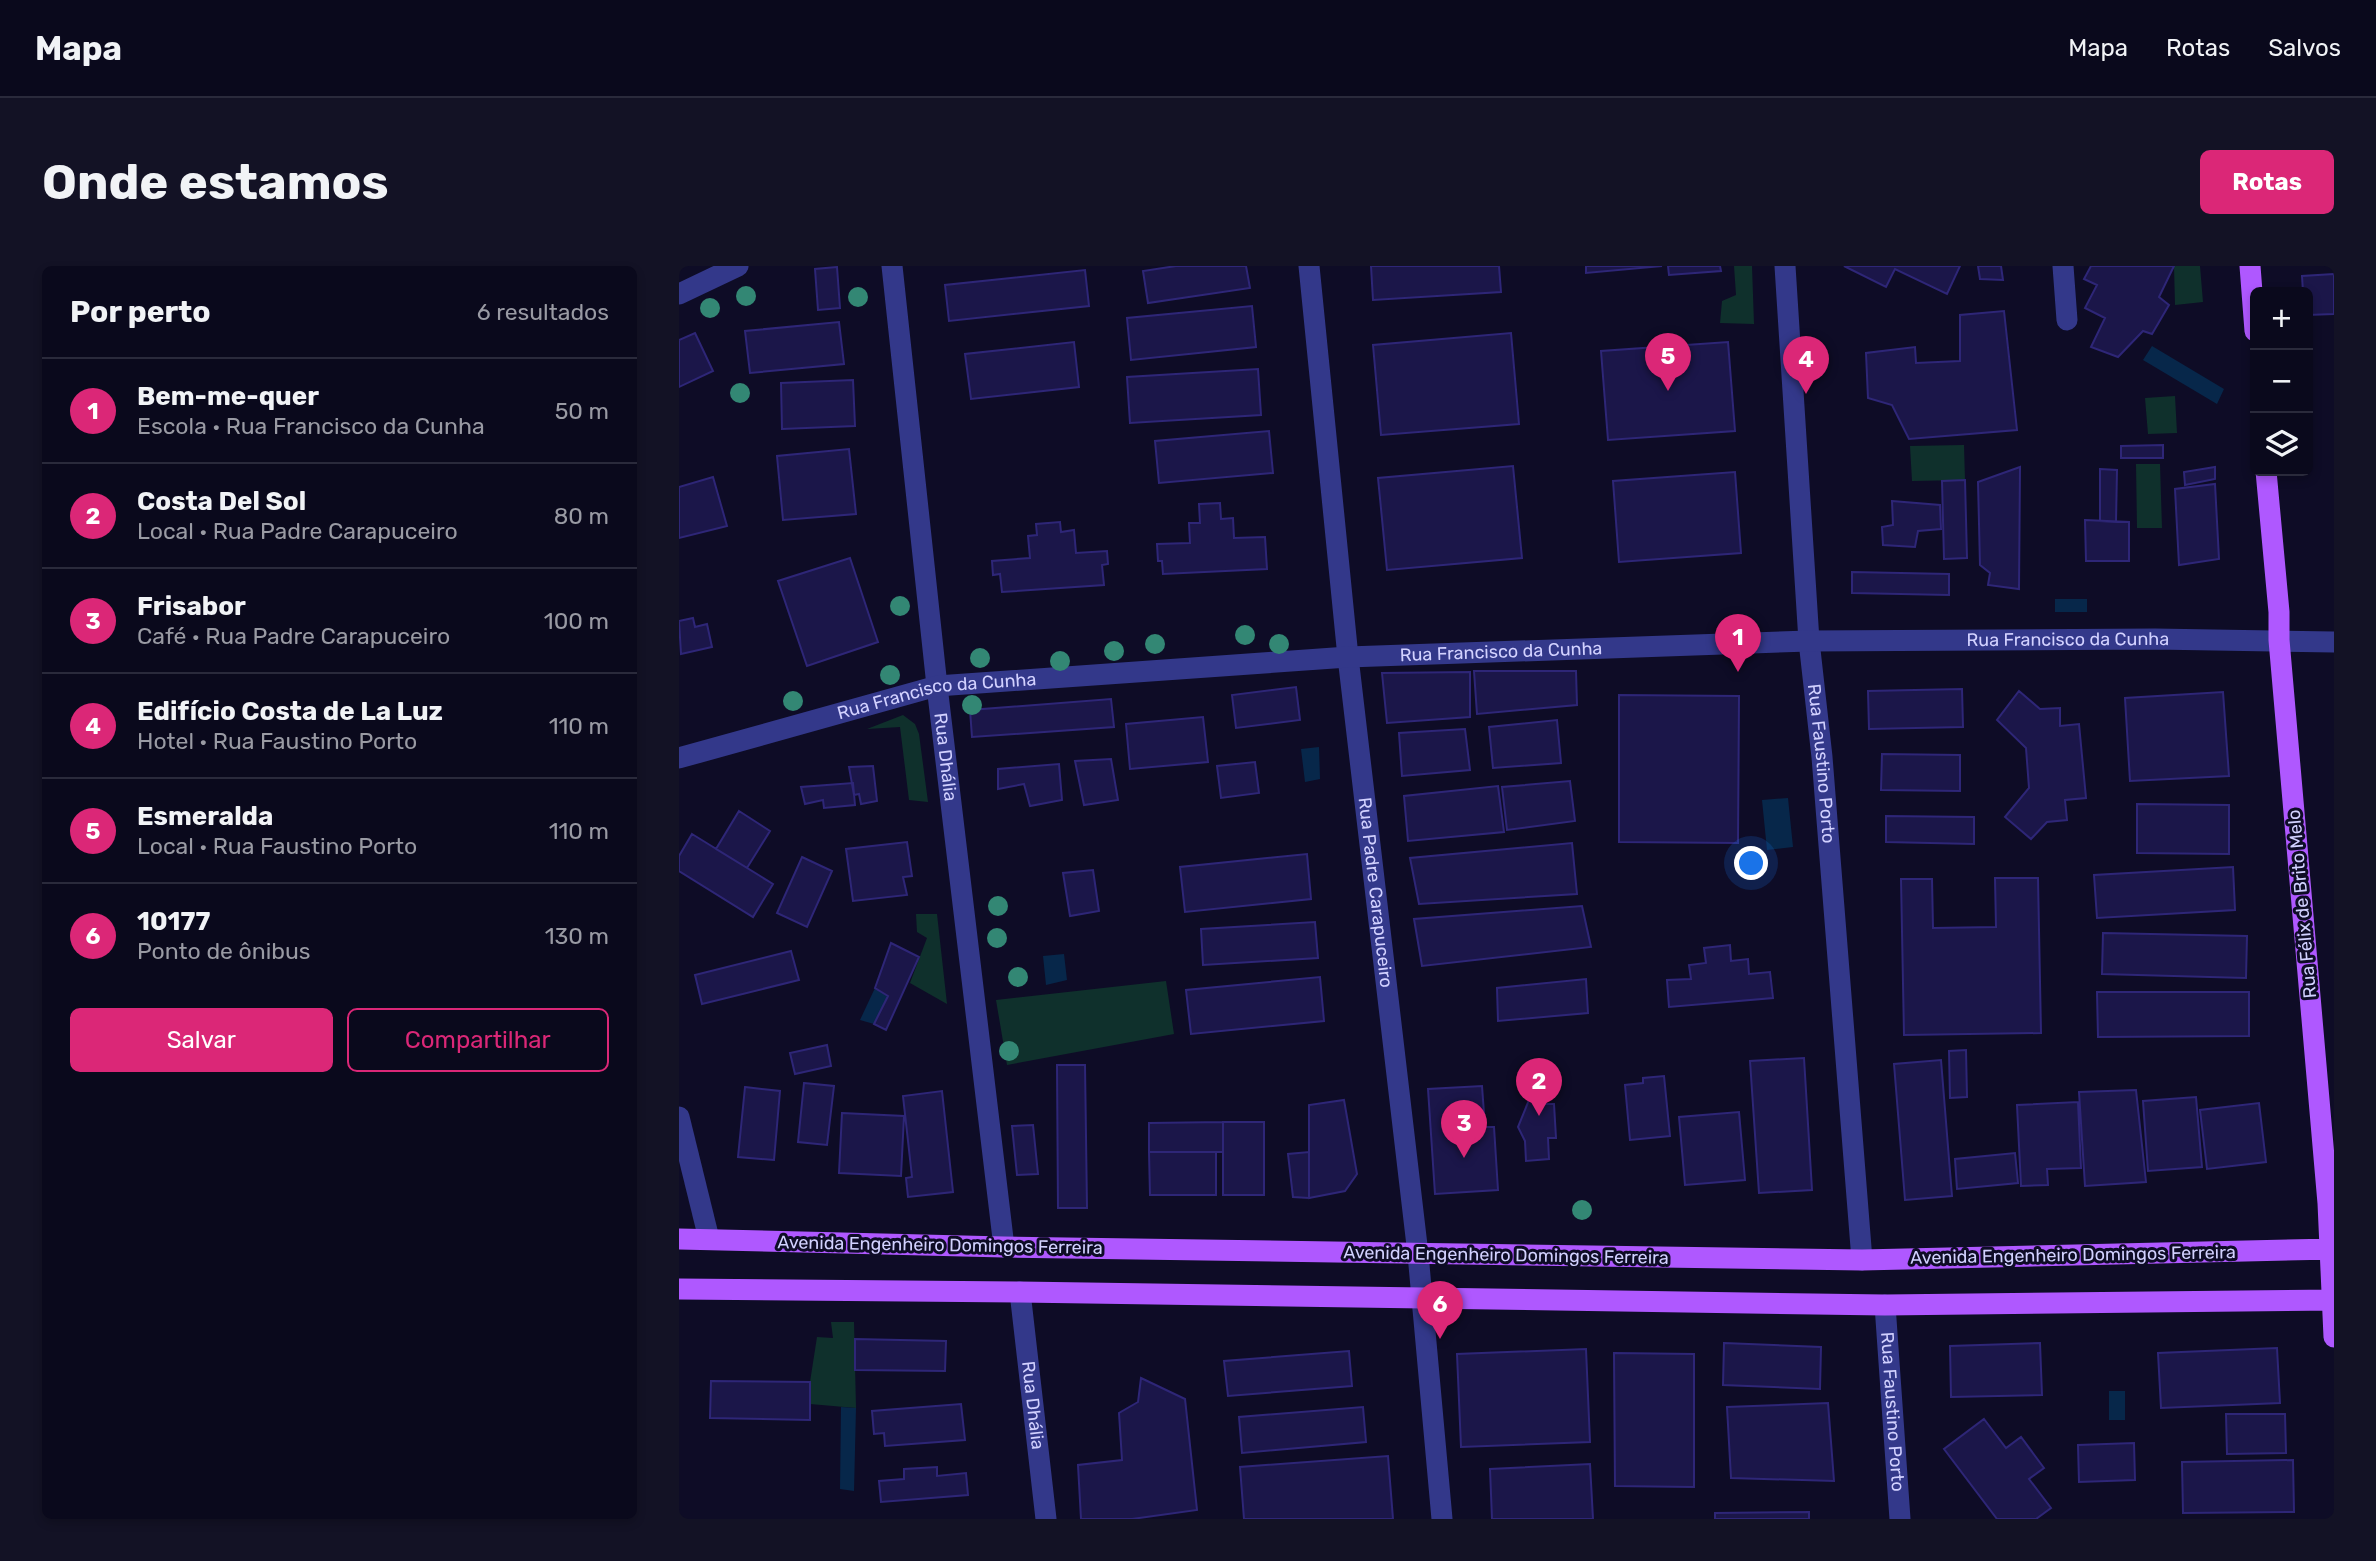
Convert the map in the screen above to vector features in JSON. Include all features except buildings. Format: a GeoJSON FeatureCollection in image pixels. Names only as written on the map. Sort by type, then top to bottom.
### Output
{"type":"FeatureCollection","features":[{"type":"Feature","properties":{"kind":"main road"},"geometry":{"type":"LineString","coordinates":[[2250,266],[2252,287]]}},
{"type":"Feature","properties":{"kind":"main road","name":"Rua Félix de Brito Melo"},"geometry":{"type":"LineString","coordinates":[[2266,476],[2333,1249],[2334,1337]]}},
{"type":"Feature","properties":{"kind":"main road","name":"Avenida Engenheiro Domingos Ferreira"},"geometry":{"type":"LineString","coordinates":[[679,1239],[1418,1254],[1862,1259],[2333,1249]]}},
{"type":"Feature","properties":{"kind":"main road"},"geometry":{"type":"LineString","coordinates":[[679,1289],[1885,1305],[2333,1300]]}},
{"type":"Feature","properties":{"kind":"street"},"geometry":{"type":"LineString","coordinates":[[679,294],[738,266]]}},
{"type":"Feature","properties":{"kind":"street","name":"Rua Dhália"},"geometry":{"type":"LineString","coordinates":[[892,266],[937,686],[1004,1247]]}},
{"type":"Feature","properties":{"kind":"street","name":"Rua Padre Carapuceiro"},"geometry":{"type":"LineString","coordinates":[[1309,266],[1349,657],[1423,1299],[1441,1519]]}},
{"type":"Feature","properties":{"kind":"street","name":"Rua Faustino Porto"},"geometry":{"type":"LineString","coordinates":[[1785,266],[1809,641],[1822,757],[1862,1259]]}},
{"type":"Feature","properties":{"kind":"street"},"geometry":{"type":"LineString","coordinates":[[2063,266],[2067,320]]}},
{"type":"Feature","properties":{"kind":"street","name":"Rua Francisco da Cunha"},"geometry":{"type":"LineString","coordinates":[[679,758],[937,686],[1349,657],[1809,641],[2334,642]]}},
{"type":"Feature","properties":{"kind":"street"},"geometry":{"type":"LineString","coordinates":[[679,1117],[709,1239]]}},
{"type":"Feature","properties":{"kind":"street","name":"Rua Dhália"},"geometry":{"type":"LineString","coordinates":[[1020,1292],[1047,1519]]}},
{"type":"Feature","properties":{"kind":"street","name":"Rua Faustino Porto"},"geometry":{"type":"LineString","coordinates":[[1885,1305],[1900,1519]]}},
{"type":"Feature","properties":{"kind":"green space"},"geometry":{"type":"Polygon","coordinates":[[[1734,266],[1752,266],[1754,324],[1720,323],[1722,301],[1736,295],[1734,266]]]}},
{"type":"Feature","properties":{"kind":"green space"},"geometry":{"type":"Polygon","coordinates":[[[2174,266],[2200,266],[2203,302],[2175,305],[2174,266]]]}},
{"type":"Feature","properties":{"kind":"green space"},"geometry":{"type":"Polygon","coordinates":[[[2175,396],[2177,433],[2148,434],[2145,398],[2175,396]]]}},
{"type":"Feature","properties":{"kind":"green space"},"geometry":{"type":"Polygon","coordinates":[[[1964,445],[1965,480],[1912,481],[1910,446],[1964,445]]]}},
{"type":"Feature","properties":{"kind":"green space"},"geometry":{"type":"Polygon","coordinates":[[[2136,464],[2160,464],[2162,528],[2137,528],[2136,464]]]}},
{"type":"Feature","properties":{"kind":"green space"},"geometry":{"type":"Polygon","coordinates":[[[903,715],[915,724],[919,734],[928,802],[909,800],[900,727],[867,729],[903,715]]]}},
{"type":"Feature","properties":{"kind":"green space"},"geometry":{"type":"Polygon","coordinates":[[[916,914],[937,914],[947,1004],[910,983],[927,938],[917,932],[916,914]]]}},
{"type":"Feature","properties":{"kind":"green space"},"geometry":{"type":"Polygon","coordinates":[[[1166,981],[1174,1034],[1007,1065],[996,1000],[1166,981]]]}},
{"type":"Feature","properties":{"kind":"green space"},"geometry":{"type":"Polygon","coordinates":[[[831,1322],[854,1322],[856,1408],[810,1404],[810,1382],[817,1337],[833,1338],[831,1322]]]}},
{"type":"Feature","properties":{"kind":"water"},"geometry":{"type":"Polygon","coordinates":[[[2152,346],[2224,389],[2217,404],[2143,360],[2152,346]]]}},
{"type":"Feature","properties":{"kind":"water"},"geometry":{"type":"Polygon","coordinates":[[[2055,599],[2087,599],[2087,612],[2055,612],[2055,599]]]}},
{"type":"Feature","properties":{"kind":"water"},"geometry":{"type":"Polygon","coordinates":[[[1319,747],[1320,779],[1305,782],[1301,749],[1319,747]]]}},
{"type":"Feature","properties":{"kind":"water"},"geometry":{"type":"Polygon","coordinates":[[[1788,798],[1793,847],[1767,850],[1762,800],[1788,798]]]}},
{"type":"Feature","properties":{"kind":"water"},"geometry":{"type":"Polygon","coordinates":[[[1064,954],[1067,980],[1046,985],[1043,956],[1064,954]]]}},
{"type":"Feature","properties":{"kind":"water"},"geometry":{"type":"Polygon","coordinates":[[[875,988],[888,996],[874,1024],[860,1020],[875,988]]]}},
{"type":"Feature","properties":{"kind":"water"},"geometry":{"type":"Polygon","coordinates":[[[2109,1391],[2125,1391],[2125,1420],[2109,1420],[2109,1391]]]}},
{"type":"Feature","properties":{"kind":"water"},"geometry":{"type":"Polygon","coordinates":[[[841,1407],[856,1408],[854,1491],[840,1489],[841,1407]]]}},
{"type":"Feature","properties":{"kind":"place","name":"Esmeralda"},"geometry":{"type":"Point","coordinates":[1668,391]}},
{"type":"Feature","properties":{"kind":"place","name":"Edifício Costa de La Luz"},"geometry":{"type":"Point","coordinates":[1806,394]}},
{"type":"Feature","properties":{"kind":"place","name":"Bem-me-quer"},"geometry":{"type":"Point","coordinates":[1738,672]}},
{"type":"Feature","properties":{"kind":"place","name":"Costa Del Sol"},"geometry":{"type":"Point","coordinates":[1539,1116]}},
{"type":"Feature","properties":{"kind":"place","name":"Frisabor"},"geometry":{"type":"Point","coordinates":[1464,1158]}},
{"type":"Feature","properties":{"kind":"place","name":"10177"},"geometry":{"type":"Point","coordinates":[1440,1339]}}]}
